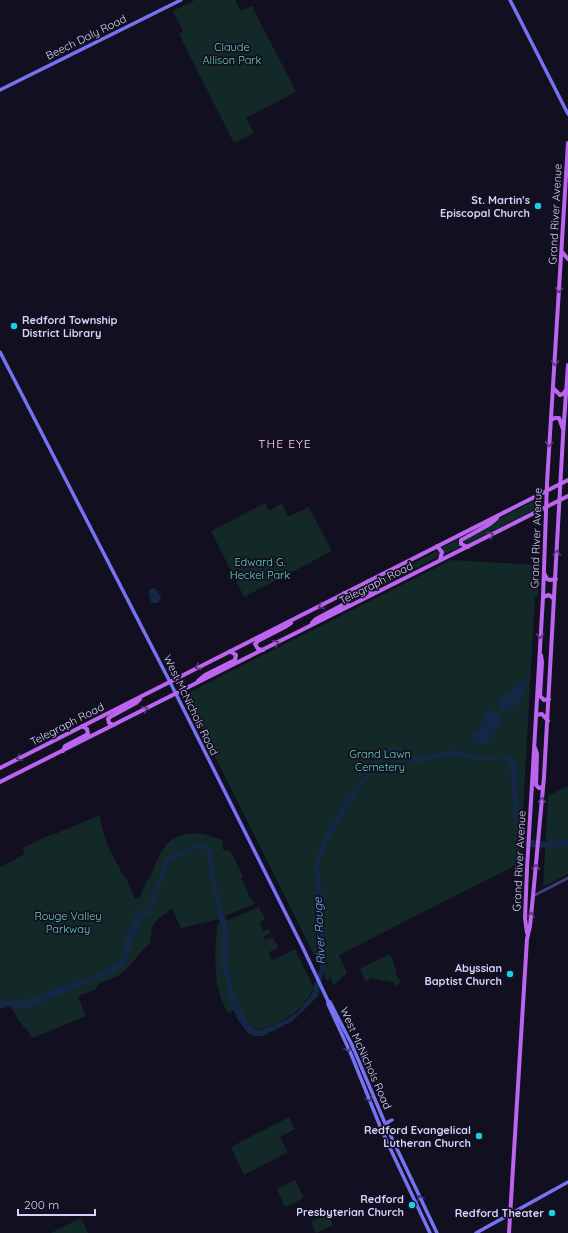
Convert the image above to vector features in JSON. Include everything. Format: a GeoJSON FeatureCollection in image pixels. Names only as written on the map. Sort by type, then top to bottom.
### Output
{"type":"FeatureCollection","features":[{"type":"Feature","properties":{"kind":"main road","name":"Beech Daly Road"},"geometry":{"type":"LineString","coordinates":[[0,90],[181,0]]}},
{"type":"Feature","properties":{"kind":"main road"},"geometry":{"type":"LineString","coordinates":[[510,0],[568,114]]}},
{"type":"Feature","properties":{"kind":"main road","name":"Grand River Avenue"},"geometry":{"type":"LineString","coordinates":[[509,1233],[527,933],[525,918],[526,883],[544,573],[546,491],[568,143]]}},
{"type":"Feature","properties":{"kind":"main road"},"geometry":{"type":"LineString","coordinates":[[565,202],[568,197]]}},
{"type":"Feature","properties":{"kind":"main road"},"geometry":{"type":"LineString","coordinates":[[562,252],[568,259]]}},
{"type":"Feature","properties":{"kind":"main road","name":"West McNichols Road"},"geometry":{"type":"LineString","coordinates":[[0,352],[170,682],[328,1001],[330,1002],[352,1045],[387,1127],[437,1233]]}},
{"type":"Feature","properties":{"kind":"main road","name":"Grand River Avenue"},"geometry":{"type":"LineString","coordinates":[[527,933],[530,926],[534,896],[544,787],[563,429],[568,365]]}},
{"type":"Feature","properties":{"kind":"main road"},"geometry":{"type":"LineString","coordinates":[[553,388],[560,396],[566,390]]}},
{"type":"Feature","properties":{"kind":"main road"},"geometry":{"type":"LineString","coordinates":[[551,420],[554,418],[559,418],[563,429]]}},
{"type":"Feature","properties":{"kind":"main road","name":"Telegraph Road"},"geometry":{"type":"LineString","coordinates":[[0,768],[568,480]]}},
{"type":"Feature","properties":{"kind":"main road","name":"Telegraph Road"},"geometry":{"type":"LineString","coordinates":[[0,782],[568,496]]}},
{"type":"Feature","properties":{"kind":"main road"},"geometry":{"type":"LineString","coordinates":[[468,547],[461,544],[461,540],[490,524],[504,513]]}},
{"type":"Feature","properties":{"kind":"main road"},"geometry":{"type":"LineString","coordinates":[[437,546],[442,552],[440,561]]}},
{"type":"Feature","properties":{"kind":"main road"},"geometry":{"type":"LineString","coordinates":[[544,573],[547,579],[556,579]]}},
{"type":"Feature","properties":{"kind":"main road"},"geometry":{"type":"LineString","coordinates":[[368,582],[368,591],[373,594]]}},
{"type":"Feature","properties":{"kind":"main road"},"geometry":{"type":"LineString","coordinates":[[309,626],[316,619],[348,602],[348,598],[344,593]]}},
{"type":"Feature","properties":{"kind":"main road"},"geometry":{"type":"LineString","coordinates":[[542,597],[549,595],[554,599]]}},
{"type":"Feature","properties":{"kind":"main road"},"geometry":{"type":"LineString","coordinates":[[263,650],[256,647],[258,641],[285,627],[299,616]]}},
{"type":"Feature","properties":{"kind":"main road"},"geometry":{"type":"LineString","coordinates":[[540,649],[542,662],[540,696],[544,700],[549,699]]}},
{"type":"Feature","properties":{"kind":"main road","name":"Telegraph Road"},"geometry":{"type":"LineString","coordinates":[[192,686],[205,675],[234,660],[236,655],[228,652]]}},
{"type":"Feature","properties":{"kind":"main road","name":"Telegraph Road"},"geometry":{"type":"LineString","coordinates":[[114,725],[109,723],[108,719],[110,717],[136,703],[142,697]]}},
{"type":"Feature","properties":{"kind":"main road"},"geometry":{"type":"LineString","coordinates":[[536,715],[542,714],[548,721]]}},
{"type":"Feature","properties":{"kind":"main road"},"geometry":{"type":"LineString","coordinates":[[62,751],[65,746],[88,734],[87,729],[82,726]]}},
{"type":"Feature","properties":{"kind":"main road"},"geometry":{"type":"LineString","coordinates":[[534,746],[537,754],[536,785],[539,788],[544,787]]}},
{"type":"Feature","properties":{"kind":"main road"},"geometry":{"type":"LineString","coordinates":[[526,883],[534,884]]}},
{"type":"Feature","properties":{"kind":"main road"},"geometry":{"type":"LineString","coordinates":[[526,898],[534,896]]}},
{"type":"Feature","properties":{"kind":"main road","name":"West McNichols Road"},"geometry":{"type":"LineString","coordinates":[[328,1001],[382,1131],[430,1233]]}},
{"type":"Feature","properties":{"kind":"main road"},"geometry":{"type":"LineString","coordinates":[[382,1131],[387,1127],[388,1122],[392,1120]]}},
{"type":"Feature","properties":{"kind":"main road"},"geometry":{"type":"LineString","coordinates":[[386,1140],[392,1137]]}},
{"type":"Feature","properties":{"kind":"main road"},"geometry":{"type":"LineString","coordinates":[[476,1233],[568,1182]]}},
{"type":"Feature","properties":{"kind":"main road"},"geometry":{"type":"LineString","coordinates":[[420,1212],[426,1210]]}},
{"type":"Feature","properties":{"kind":"street"},"geometry":{"type":"LineString","coordinates":[[534,896],[568,878]]}},
{"type":"Feature","properties":{"kind":"green space","name":"Claude Allison Park"},"geometry":{"type":"Polygon","coordinates":[[[195,0],[235,0],[241,11],[252,6],[296,92],[246,118],[254,133],[234,143],[179,34],[183,31],[173,11],[195,0]]]}},
{"type":"Feature","properties":{"kind":"green space"},"geometry":{"type":"Polygon","coordinates":[[[541,497],[543,499],[542,506],[467,544],[463,542],[465,537],[541,497]]]}},
{"type":"Feature","properties":{"kind":"green space","name":"Edward G. Heckel Park"},"geometry":{"type":"Polygon","coordinates":[[[265,503],[269,511],[282,504],[288,517],[309,507],[332,551],[244,597],[211,531],[265,503]]]}},
{"type":"Feature","properties":{"kind":"green space"},"geometry":{"type":"Polygon","coordinates":[[[457,540],[460,547],[444,554],[443,547],[457,540]]]}},
{"type":"Feature","properties":{"kind":"green space"},"geometry":{"type":"Polygon","coordinates":[[[437,551],[440,552],[439,556],[373,591],[369,590],[373,584],[437,551]]]}},
{"type":"Feature","properties":{"kind":"green space","name":"Grand Lawn Cemetery"},"geometry":{"type":"Polygon","coordinates":[[[451,560],[540,565],[538,596],[535,596],[522,829],[523,846],[521,847],[520,863],[339,955],[347,973],[333,986],[331,977],[328,981],[326,979],[184,695],[451,560]]]}},
{"type":"Feature","properties":{"kind":"green space"},"geometry":{"type":"Polygon","coordinates":[[[363,587],[366,594],[351,602],[349,595],[363,587]]]}},
{"type":"Feature","properties":{"kind":"green space"},"geometry":{"type":"Polygon","coordinates":[[[568,786],[568,874],[543,887],[548,796],[568,786]]]}},
{"type":"Feature","properties":{"kind":"green space","name":"Rouge Valley Parkway"},"geometry":{"type":"Polygon","coordinates":[[[100,815],[102,829],[108,846],[124,877],[126,878],[135,899],[139,898],[159,857],[169,842],[184,834],[194,834],[207,835],[222,840],[223,850],[230,850],[243,877],[241,878],[250,898],[255,904],[215,920],[181,928],[172,909],[158,919],[152,927],[150,943],[123,972],[102,983],[95,990],[78,996],[86,1016],[33,1038],[20,1022],[10,1006],[0,1009],[0,867],[23,855],[23,848],[50,835],[100,815]]]}},
{"type":"Feature","properties":{"kind":"green space"},"geometry":{"type":"Polygon","coordinates":[[[259,907],[265,919],[260,922],[263,931],[269,929],[271,933],[264,936],[265,940],[273,937],[278,948],[269,952],[271,961],[295,949],[314,988],[295,1013],[280,1022],[259,1030],[251,1027],[240,1007],[228,1013],[219,993],[215,959],[217,926],[259,907]]]}},
{"type":"Feature","properties":{"kind":"green space"},"geometry":{"type":"Polygon","coordinates":[[[390,954],[397,973],[396,975],[401,981],[397,986],[392,982],[371,978],[366,982],[360,969],[390,954]]]}},
{"type":"Feature","properties":{"kind":"green space"},"geometry":{"type":"Polygon","coordinates":[[[289,1117],[295,1129],[280,1137],[288,1152],[244,1175],[231,1147],[289,1117]]]}},
{"type":"Feature","properties":{"kind":"green space"},"geometry":{"type":"Polygon","coordinates":[[[295,1180],[304,1198],[285,1207],[277,1189],[295,1180]]]}},
{"type":"Feature","properties":{"kind":"green space"},"geometry":{"type":"Polygon","coordinates":[[[328,1213],[333,1225],[316,1233],[311,1222],[328,1213]]]}},
{"type":"Feature","properties":{"kind":"green space"},"geometry":{"type":"Polygon","coordinates":[[[81,1218],[88,1233],[51,1233],[81,1218]]]}},
{"type":"Feature","properties":{"kind":"water"},"geometry":{"type":"Polygon","coordinates":[[[152,588],[155,588],[161,596],[157,603],[151,603],[149,597],[149,591],[152,588]]]}},
{"type":"Feature","properties":{"kind":"water"},"geometry":{"type":"Polygon","coordinates":[[[526,679],[525,690],[522,698],[516,706],[508,712],[503,711],[497,700],[521,681],[526,679]]]}},
{"type":"Feature","properties":{"kind":"water"},"geometry":{"type":"Polygon","coordinates":[[[492,709],[497,713],[500,720],[491,739],[482,745],[472,742],[470,739],[472,734],[479,728],[488,710],[492,709]]]}},
{"type":"Feature","properties":{"kind":"water"},"geometry":{"type":"Polygon","coordinates":[[[393,746],[397,746],[411,755],[418,757],[451,750],[484,757],[506,755],[514,758],[518,777],[518,815],[522,834],[532,840],[538,841],[568,839],[568,846],[546,848],[529,847],[520,840],[513,808],[510,765],[508,760],[505,758],[479,760],[449,756],[418,763],[405,760],[393,751],[384,757],[373,769],[351,802],[344,806],[344,817],[339,820],[336,831],[325,848],[319,867],[326,958],[318,996],[293,1021],[263,1036],[253,1036],[248,1033],[238,1020],[226,993],[227,984],[222,965],[222,929],[218,918],[218,911],[208,864],[212,858],[212,855],[206,848],[194,849],[169,864],[161,885],[157,890],[153,910],[148,916],[141,917],[138,930],[129,950],[128,960],[120,969],[88,984],[85,983],[75,989],[28,1008],[17,1009],[0,1005],[0,999],[15,1001],[36,997],[63,985],[74,983],[96,975],[118,962],[123,954],[124,945],[135,913],[141,910],[149,910],[151,908],[150,901],[166,857],[175,852],[190,849],[195,844],[206,844],[213,853],[214,876],[227,924],[228,950],[226,964],[231,975],[232,990],[250,1026],[256,1030],[260,1030],[283,1021],[298,1012],[313,992],[320,969],[321,959],[317,929],[317,893],[314,869],[318,853],[330,828],[335,823],[336,819],[342,814],[340,808],[372,766],[393,746]]]}},
{"type":"Feature","properties":{"kind":"waterway","name":"River Rouge"},"geometry":{"type":"LineString","coordinates":[[331,830],[350,799]]}},
{"type":"Feature","properties":{"kind":"waterway","name":"River Rouge"},"geometry":{"type":"LineString","coordinates":[[205,847],[209,850],[211,865]]}},
{"type":"Feature","properties":{"kind":"place","name":"St. Martin's Episcopal Church"},"geometry":{"type":"Point","coordinates":[538,206]}},
{"type":"Feature","properties":{"kind":"place","name":"Redford Township District Library"},"geometry":{"type":"Point","coordinates":[14,326]}},
{"type":"Feature","properties":{"kind":"place","name":"Abyssian Baptist Church"},"geometry":{"type":"Point","coordinates":[510,974]}},
{"type":"Feature","properties":{"kind":"place","name":"Redford Evangelical Lutheran Church"},"geometry":{"type":"Point","coordinates":[479,1136]}},
{"type":"Feature","properties":{"kind":"place","name":"Redford Presbyterian Church"},"geometry":{"type":"Point","coordinates":[412,1205]}},
{"type":"Feature","properties":{"kind":"place","name":"Redford Theater"},"geometry":{"type":"Point","coordinates":[552,1213]}},
{"type":"Feature","properties":{"kind":"district","name":"THE EYE"},"geometry":{"type":"Point","coordinates":[285,443]}}]}
